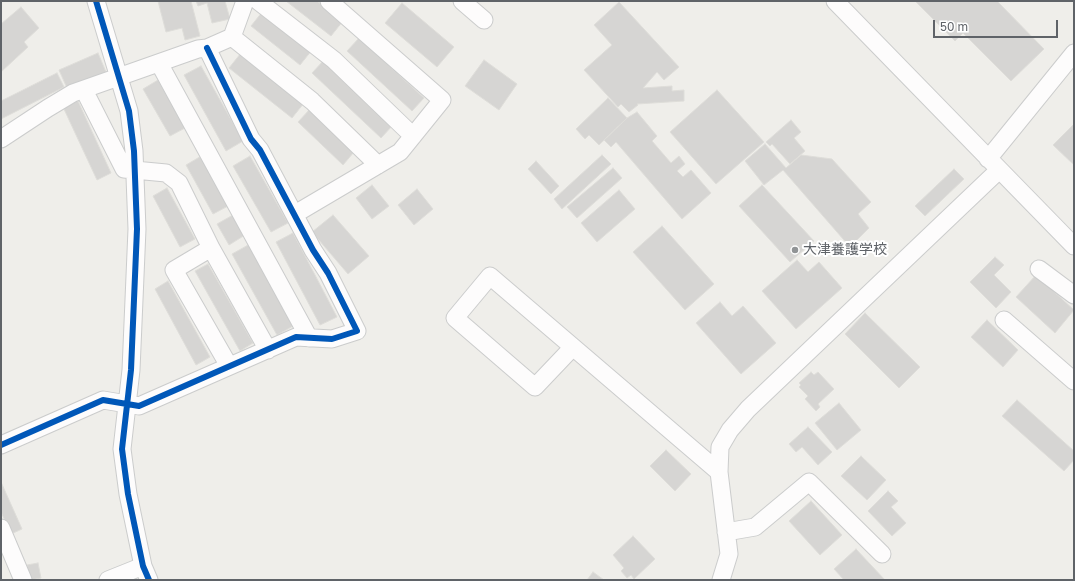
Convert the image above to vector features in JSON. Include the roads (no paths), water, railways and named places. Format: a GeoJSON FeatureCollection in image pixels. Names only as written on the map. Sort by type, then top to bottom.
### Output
{"type":"FeatureCollection","features":[{"type":"Feature","properties":{"kind":"street"},"geometry":{"type":"LineString","coordinates":[[96,1],[128,111],[135,169],[137,229],[131,370],[122,449],[128,494],[146,573],[108,580]]}},
{"type":"Feature","properties":{"kind":"street"},"geometry":{"type":"LineString","coordinates":[[1,139],[48,108],[84,90],[198,49],[207,48],[232,37],[245,1]]}},
{"type":"Feature","properties":{"kind":"street"},"geometry":{"type":"LineString","coordinates":[[258,1],[334,60],[414,136]]}},
{"type":"Feature","properties":{"kind":"street"},"geometry":{"type":"LineString","coordinates":[[295,214],[400,152],[442,100],[329,1]]}},
{"type":"Feature","properties":{"kind":"street"},"geometry":{"type":"LineString","coordinates":[[462,1],[484,20]]}},
{"type":"Feature","properties":{"kind":"street"},"geometry":{"type":"LineString","coordinates":[[835,1],[1074,246]]}},
{"type":"Feature","properties":{"kind":"street"},"geometry":{"type":"LineString","coordinates":[[232,37],[312,101],[378,165]]}},
{"type":"Feature","properties":{"kind":"street"},"geometry":{"type":"LineString","coordinates":[[1,445],[103,400],[139,406],[296,337],[332,339],[357,331],[328,273],[313,250],[260,150],[251,139],[207,48]]}},
{"type":"Feature","properties":{"kind":"street"},"geometry":{"type":"LineString","coordinates":[[721,580],[729,554],[719,472],[720,447],[730,430],[748,409],[994,164],[1074,53]]}},
{"type":"Feature","properties":{"kind":"street"},"geometry":{"type":"LineString","coordinates":[[159,63],[310,338]]}},
{"type":"Feature","properties":{"kind":"street"},"geometry":{"type":"LineString","coordinates":[[84,90],[124,169],[166,173],[179,183],[211,248],[268,350]]}},
{"type":"Feature","properties":{"kind":"street"},"geometry":{"type":"LineString","coordinates":[[211,248],[174,270],[229,366]]}},
{"type":"Feature","properties":{"kind":"street"},"geometry":{"type":"LineString","coordinates":[[1039,269],[1074,295]]}},
{"type":"Feature","properties":{"kind":"street"},"geometry":{"type":"LineString","coordinates":[[573,347],[536,387],[454,318],[490,276],[573,347],[719,472]]}},
{"type":"Feature","properties":{"kind":"street"},"geometry":{"type":"LineString","coordinates":[[1004,320],[1074,381]]}},
{"type":"Feature","properties":{"kind":"street"},"geometry":{"type":"LineString","coordinates":[[726,532],[756,526],[809,482],[882,554]]}},
{"type":"Feature","properties":{"kind":"street"},"geometry":{"type":"LineString","coordinates":[[1,528],[23,580]]}},
{"type":"Feature","properties":{"kind":"place","name":"大津養護学校"},"geometry":{"type":"Point","coordinates":[795,250]}}]}
